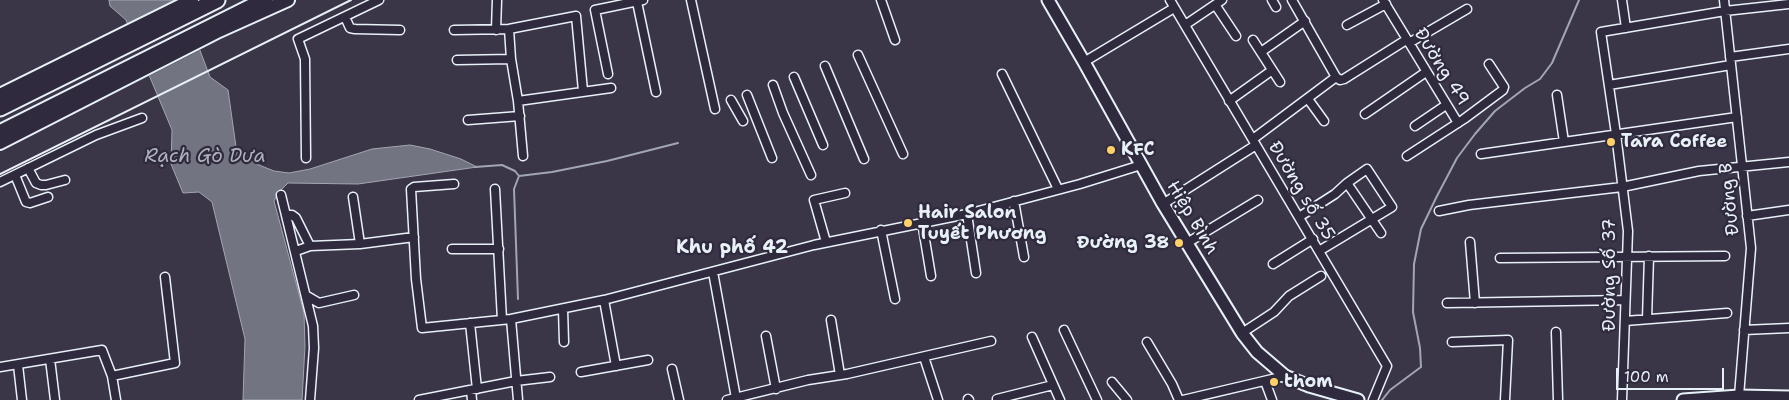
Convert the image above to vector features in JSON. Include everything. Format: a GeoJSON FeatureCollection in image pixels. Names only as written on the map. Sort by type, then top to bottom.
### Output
{"type":"FeatureCollection","features":[{"type":"Feature","properties":{"kind":"highway"},"geometry":{"type":"LineString","coordinates":[[0,108],[109,48],[205,2]]}},
{"type":"Feature","properties":{"kind":"highway"},"geometry":{"type":"LineString","coordinates":[[0,133],[123,76],[217,27],[234,15],[270,3]]}},
{"type":"Feature","properties":{"kind":"main road"},"geometry":{"type":"LineString","coordinates":[[217,27],[270,3],[288,0]]}},
{"type":"Feature","properties":{"kind":"main road","name":"Hiệp Bình"},"geometry":{"type":"LineString","coordinates":[[1048,0],[1140,165],[1242,332],[1262,357],[1285,376],[1309,386],[1358,400]]}},
{"type":"Feature","properties":{"kind":"main road"},"geometry":{"type":"LineString","coordinates":[[0,95],[109,48]]}},
{"type":"Feature","properties":{"kind":"main road"},"geometry":{"type":"LineString","coordinates":[[0,143],[123,76]]}},
{"type":"Feature","properties":{"kind":"main road"},"geometry":{"type":"LineString","coordinates":[[1683,400],[1739,396],[1789,397]]}},
{"type":"Feature","properties":{"kind":"street"},"geometry":{"type":"LineString","coordinates":[[306,158],[304,59],[298,39],[379,0]]}},
{"type":"Feature","properties":{"kind":"street"},"geometry":{"type":"LineString","coordinates":[[496,30],[497,0]]}},
{"type":"Feature","properties":{"kind":"street"},"geometry":{"type":"LineString","coordinates":[[691,0],[715,109]]}},
{"type":"Feature","properties":{"kind":"street"},"geometry":{"type":"LineString","coordinates":[[881,0],[895,40]]}},
{"type":"Feature","properties":{"kind":"street","name":"Đường số 35"},"geometry":{"type":"LineString","coordinates":[[1170,0],[1387,366],[1373,400]]}},
{"type":"Feature","properties":{"kind":"street"},"geometry":{"type":"LineString","coordinates":[[1185,25],[1216,6],[1222,0]]}},
{"type":"Feature","properties":{"kind":"street"},"geometry":{"type":"LineString","coordinates":[[1292,0],[1336,77],[1340,80],[1467,9]]}},
{"type":"Feature","properties":{"kind":"street"},"geometry":{"type":"LineString","coordinates":[[1622,0],[1626,28],[1725,11],[1789,4]]}},
{"type":"Feature","properties":{"kind":"street","name":"Đường B"},"geometry":{"type":"LineString","coordinates":[[1724,0],[1750,248],[1739,396]]}},
{"type":"Feature","properties":{"kind":"street"},"geometry":{"type":"LineString","coordinates":[[608,74],[595,10],[640,1],[656,92]]}},
{"type":"Feature","properties":{"kind":"street"},"geometry":{"type":"LineString","coordinates":[[1348,25],[1385,2]]}},
{"type":"Feature","properties":{"kind":"street","name":"Đường 49"},"geometry":{"type":"LineString","coordinates":[[1385,2],[1458,123]]}},
{"type":"Feature","properties":{"kind":"street"},"geometry":{"type":"LineString","coordinates":[[1216,6],[1236,36]]}},
{"type":"Feature","properties":{"kind":"street"},"geometry":{"type":"LineString","coordinates":[[1084,62],[1174,8]]}},
{"type":"Feature","properties":{"kind":"street"},"geometry":{"type":"LineString","coordinates":[[454,30],[509,29],[576,16],[583,91]]}},
{"type":"Feature","properties":{"kind":"street"},"geometry":{"type":"LineString","coordinates":[[345,17],[350,28],[400,30]]}},
{"type":"Feature","properties":{"kind":"street"},"geometry":{"type":"LineString","coordinates":[[1261,52],[1305,21]]}},
{"type":"Feature","properties":{"kind":"street","name":"Đường Số 37"},"geometry":{"type":"LineString","coordinates":[[1622,400],[1628,232],[1601,32],[1626,28]]}},
{"type":"Feature","properties":{"kind":"street"},"geometry":{"type":"LineString","coordinates":[[509,29],[523,156]]}},
{"type":"Feature","properties":{"kind":"street"},"geometry":{"type":"LineString","coordinates":[[1253,40],[1271,71],[1280,82]]}},
{"type":"Feature","properties":{"kind":"street"},"geometry":{"type":"LineString","coordinates":[[1609,85],[1789,49]]}},
{"type":"Feature","properties":{"kind":"street"},"geometry":{"type":"LineString","coordinates":[[858,55],[903,154]]}},
{"type":"Feature","properties":{"kind":"street"},"geometry":{"type":"LineString","coordinates":[[457,60],[511,59]]}},
{"type":"Feature","properties":{"kind":"street"},"geometry":{"type":"LineString","coordinates":[[1407,156],[1458,123],[1503,90],[1504,87],[1489,64]]}},
{"type":"Feature","properties":{"kind":"street"},"geometry":{"type":"LineString","coordinates":[[825,66],[864,159]]}},
{"type":"Feature","properties":{"kind":"street"},"geometry":{"type":"LineString","coordinates":[[1229,101],[1271,71]]}},
{"type":"Feature","properties":{"kind":"street"},"geometry":{"type":"LineString","coordinates":[[1365,114],[1426,72]]}},
{"type":"Feature","properties":{"kind":"street"},"geometry":{"type":"LineString","coordinates":[[1002,74],[1058,189]]}},
{"type":"Feature","properties":{"kind":"street"},"geometry":{"type":"LineString","coordinates":[[794,77],[823,145]]}},
{"type":"Feature","properties":{"kind":"street"},"geometry":{"type":"LineString","coordinates":[[1163,204],[1254,142],[1336,77]]}},
{"type":"Feature","properties":{"kind":"street"},"geometry":{"type":"LineString","coordinates":[[773,85],[783,114],[811,175]]}},
{"type":"Feature","properties":{"kind":"street"},"geometry":{"type":"LineString","coordinates":[[518,101],[611,88]]}},
{"type":"Feature","properties":{"kind":"street"},"geometry":{"type":"LineString","coordinates":[[747,95],[772,158]]}},
{"type":"Feature","properties":{"kind":"street"},"geometry":{"type":"LineString","coordinates":[[1558,95],[1564,142]]}},
{"type":"Feature","properties":{"kind":"street"},"geometry":{"type":"LineString","coordinates":[[1308,99],[1324,121]]}},
{"type":"Feature","properties":{"kind":"street"},"geometry":{"type":"LineString","coordinates":[[731,100],[743,121]]}},
{"type":"Feature","properties":{"kind":"street"},"geometry":{"type":"LineString","coordinates":[[1415,126],[1446,105]]}},
{"type":"Feature","properties":{"kind":"street"},"geometry":{"type":"LineString","coordinates":[[468,120],[520,116]]}},
{"type":"Feature","properties":{"kind":"street"},"geometry":{"type":"LineString","coordinates":[[0,182],[96,135],[142,118]]}},
{"type":"Feature","properties":{"kind":"street"},"geometry":{"type":"LineString","coordinates":[[1481,154],[1737,118]]}},
{"type":"Feature","properties":{"kind":"street"},"geometry":{"type":"LineString","coordinates":[[1439,211],[1469,205],[1622,186],[1699,171],[1789,162]]}},
{"type":"Feature","properties":{"kind":"street"},"geometry":{"type":"LineString","coordinates":[[454,184],[414,187],[411,189],[416,279],[422,328],[506,320],[604,300],[826,242],[967,214],[1140,165]]}},
{"type":"Feature","properties":{"kind":"street"},"geometry":{"type":"LineString","coordinates":[[28,168],[36,183],[40,185],[65,180]]}},
{"type":"Feature","properties":{"kind":"street"},"geometry":{"type":"LineString","coordinates":[[1299,217],[1335,194],[1366,169],[1392,207],[1319,251]]}},
{"type":"Feature","properties":{"kind":"street"},"geometry":{"type":"LineString","coordinates":[[15,175],[26,202],[30,203],[48,197]]}},
{"type":"Feature","properties":{"kind":"street"},"geometry":{"type":"LineString","coordinates":[[1347,183],[1381,232]]}},
{"type":"Feature","properties":{"kind":"street"},"geometry":{"type":"LineString","coordinates":[[495,188],[506,320],[518,400]]}},
{"type":"Feature","properties":{"kind":"street"},"geometry":{"type":"LineString","coordinates":[[826,242],[814,200],[845,193]]}},
{"type":"Feature","properties":{"kind":"street"},"geometry":{"type":"LineString","coordinates":[[281,195],[314,326],[310,400]]}},
{"type":"Feature","properties":{"kind":"street"},"geometry":{"type":"LineString","coordinates":[[353,197],[360,244]]}},
{"type":"Feature","properties":{"kind":"street"},"geometry":{"type":"LineString","coordinates":[[1187,243],[1258,200]]}},
{"type":"Feature","properties":{"kind":"street"},"geometry":{"type":"LineString","coordinates":[[1014,201],[1024,257]]}},
{"type":"Feature","properties":{"kind":"street"},"geometry":{"type":"LineString","coordinates":[[1747,216],[1789,210]]}},
{"type":"Feature","properties":{"kind":"street"},"geometry":{"type":"LineString","coordinates":[[967,214],[976,273]]}},
{"type":"Feature","properties":{"kind":"street"},"geometry":{"type":"LineString","coordinates":[[287,216],[292,215],[296,218],[310,246]]}},
{"type":"Feature","properties":{"kind":"street"},"geometry":{"type":"LineString","coordinates":[[922,222],[931,276]]}},
{"type":"Feature","properties":{"kind":"street"},"geometry":{"type":"LineString","coordinates":[[881,230],[894,298]]}},
{"type":"Feature","properties":{"kind":"street"},"geometry":{"type":"LineString","coordinates":[[296,251],[310,246],[360,244],[414,237]]}},
{"type":"Feature","properties":{"kind":"street"},"geometry":{"type":"LineString","coordinates":[[1273,264],[1313,239]]}},
{"type":"Feature","properties":{"kind":"street"},"geometry":{"type":"LineString","coordinates":[[1470,242],[1475,303]]}},
{"type":"Feature","properties":{"kind":"street"},"geometry":{"type":"LineString","coordinates":[[452,249],[499,249]]}},
{"type":"Feature","properties":{"kind":"street"},"geometry":{"type":"LineString","coordinates":[[1647,319],[1649,256]]}},
{"type":"Feature","properties":{"kind":"street"},"geometry":{"type":"LineString","coordinates":[[1500,258],[1724,256]]}},
{"type":"Feature","properties":{"kind":"street"},"geometry":{"type":"LineString","coordinates":[[713,272],[736,398]]}},
{"type":"Feature","properties":{"kind":"street"},"geometry":{"type":"LineString","coordinates":[[1242,332],[1274,312],[1289,296],[1321,276]]}},
{"type":"Feature","properties":{"kind":"street"},"geometry":{"type":"LineString","coordinates":[[112,376],[175,363],[164,277]]}},
{"type":"Feature","properties":{"kind":"street"},"geometry":{"type":"LineString","coordinates":[[307,296],[319,303],[354,295]]}},
{"type":"Feature","properties":{"kind":"street"},"geometry":{"type":"LineString","coordinates":[[604,300],[616,366]]}},
{"type":"Feature","properties":{"kind":"street"},"geometry":{"type":"LineString","coordinates":[[1447,303],[1625,300]]}},
{"type":"Feature","properties":{"kind":"street"},"geometry":{"type":"LineString","coordinates":[[563,309],[564,342]]}},
{"type":"Feature","properties":{"kind":"street"},"geometry":{"type":"LineString","coordinates":[[1625,321],[1727,313]]}},
{"type":"Feature","properties":{"kind":"street"},"geometry":{"type":"LineString","coordinates":[[830,320],[840,375]]}},
{"type":"Feature","properties":{"kind":"street"},"geometry":{"type":"LineString","coordinates":[[470,323],[474,389],[472,400]]}},
{"type":"Feature","properties":{"kind":"street"},"geometry":{"type":"LineString","coordinates":[[1744,330],[1789,328]]}},
{"type":"Feature","properties":{"kind":"street"},"geometry":{"type":"LineString","coordinates":[[1064,330],[1097,400]]}},
{"type":"Feature","properties":{"kind":"street"},"geometry":{"type":"LineString","coordinates":[[1556,332],[1558,400]]}},
{"type":"Feature","properties":{"kind":"street"},"geometry":{"type":"LineString","coordinates":[[766,336],[776,389]]}},
{"type":"Feature","properties":{"kind":"street"},"geometry":{"type":"LineString","coordinates":[[1032,337],[1060,400]]}},
{"type":"Feature","properties":{"kind":"street"},"geometry":{"type":"LineString","coordinates":[[1452,342],[1508,340],[1505,400]]}},
{"type":"Feature","properties":{"kind":"street"},"geometry":{"type":"LineString","coordinates":[[727,400],[808,380],[840,375],[961,346],[990,341]]}},
{"type":"Feature","properties":{"kind":"street"},"geometry":{"type":"LineString","coordinates":[[1147,342],[1172,384],[1179,400]]}},
{"type":"Feature","properties":{"kind":"street"},"geometry":{"type":"LineString","coordinates":[[0,368],[102,350],[112,376],[116,400]]}},
{"type":"Feature","properties":{"kind":"street"},"geometry":{"type":"LineString","coordinates":[[924,356],[938,400]]}},
{"type":"Feature","properties":{"kind":"street"},"geometry":{"type":"LineString","coordinates":[[50,359],[55,400]]}},
{"type":"Feature","properties":{"kind":"street"},"geometry":{"type":"LineString","coordinates":[[581,372],[648,360]]}},
{"type":"Feature","properties":{"kind":"street"},"geometry":{"type":"LineString","coordinates":[[18,365],[22,400]]}},
{"type":"Feature","properties":{"kind":"street"},"geometry":{"type":"LineString","coordinates":[[672,369],[679,400]]}},
{"type":"Feature","properties":{"kind":"street"},"geometry":{"type":"LineString","coordinates":[[1183,400],[1207,397],[1285,376]]}},
{"type":"Feature","properties":{"kind":"street"},"geometry":{"type":"LineString","coordinates":[[419,400],[446,398],[474,389],[516,381],[550,378]]}},
{"type":"Feature","properties":{"kind":"street"},"geometry":{"type":"LineString","coordinates":[[1265,381],[1272,400]]}},
{"type":"Feature","properties":{"kind":"street"},"geometry":{"type":"LineString","coordinates":[[1112,382],[1127,400]]}},
{"type":"Feature","properties":{"kind":"street"},"geometry":{"type":"LineString","coordinates":[[998,398],[1053,384]]}},
{"type":"Feature","properties":{"kind":"water","name":"Rạch Gò Dưa"},"geometry":{"type":"Polygon","coordinates":[[[109,0],[181,0],[210,77],[228,90],[236,147],[254,163],[274,171],[289,173],[310,169],[372,149],[410,145],[461,159],[477,167],[358,184],[288,183],[279,192],[274,201],[304,313],[305,346],[302,400],[243,400],[245,339],[212,202],[199,192],[183,193],[171,164],[172,130],[126,20],[110,6],[109,0]]]}},
{"type":"Feature","properties":{"kind":"pier"},"geometry":{"type":"Polygon","coordinates":[[[184,0],[202,49],[147,77],[127,29],[184,0]]]}},
{"type":"Feature","properties":{"kind":"waterway"},"geometry":{"type":"LineString","coordinates":[[1382,400],[1390,390],[1421,367],[1420,348],[1413,312],[1414,264],[1421,229],[1437,196],[1457,158],[1475,134],[1495,111],[1540,79],[1552,63],[1579,0]]}},
{"type":"Feature","properties":{"kind":"waterway"},"geometry":{"type":"LineString","coordinates":[[475,167],[502,165],[515,171],[519,176],[552,172],[607,161],[678,143]]}},
{"type":"Feature","properties":{"kind":"waterway"},"geometry":{"type":"LineString","coordinates":[[518,299],[514,189],[519,176]]}},
{"type":"Feature","properties":{"kind":"railway"},"geometry":{"type":"LineString","coordinates":[[0,174],[351,0]]}},
{"type":"Feature","properties":{"kind":"place","name":"Tara Coffee"},"geometry":{"type":"Point","coordinates":[1611,142]}},
{"type":"Feature","properties":{"kind":"place","name":"KFC"},"geometry":{"type":"Point","coordinates":[1111,150]}},
{"type":"Feature","properties":{"kind":"place","name":"Hair Salon Tuyết Phương"},"geometry":{"type":"Point","coordinates":[908,223]}},
{"type":"Feature","properties":{"kind":"place","name":"Đường 38"},"geometry":{"type":"Point","coordinates":[1179,243]}},
{"type":"Feature","properties":{"kind":"place","name":"thom"},"geometry":{"type":"Point","coordinates":[1274,382]}},
{"type":"Feature","properties":{"kind":"district","name":"Khu phố 42"},"geometry":{"type":"Point","coordinates":[732,248]}}]}
